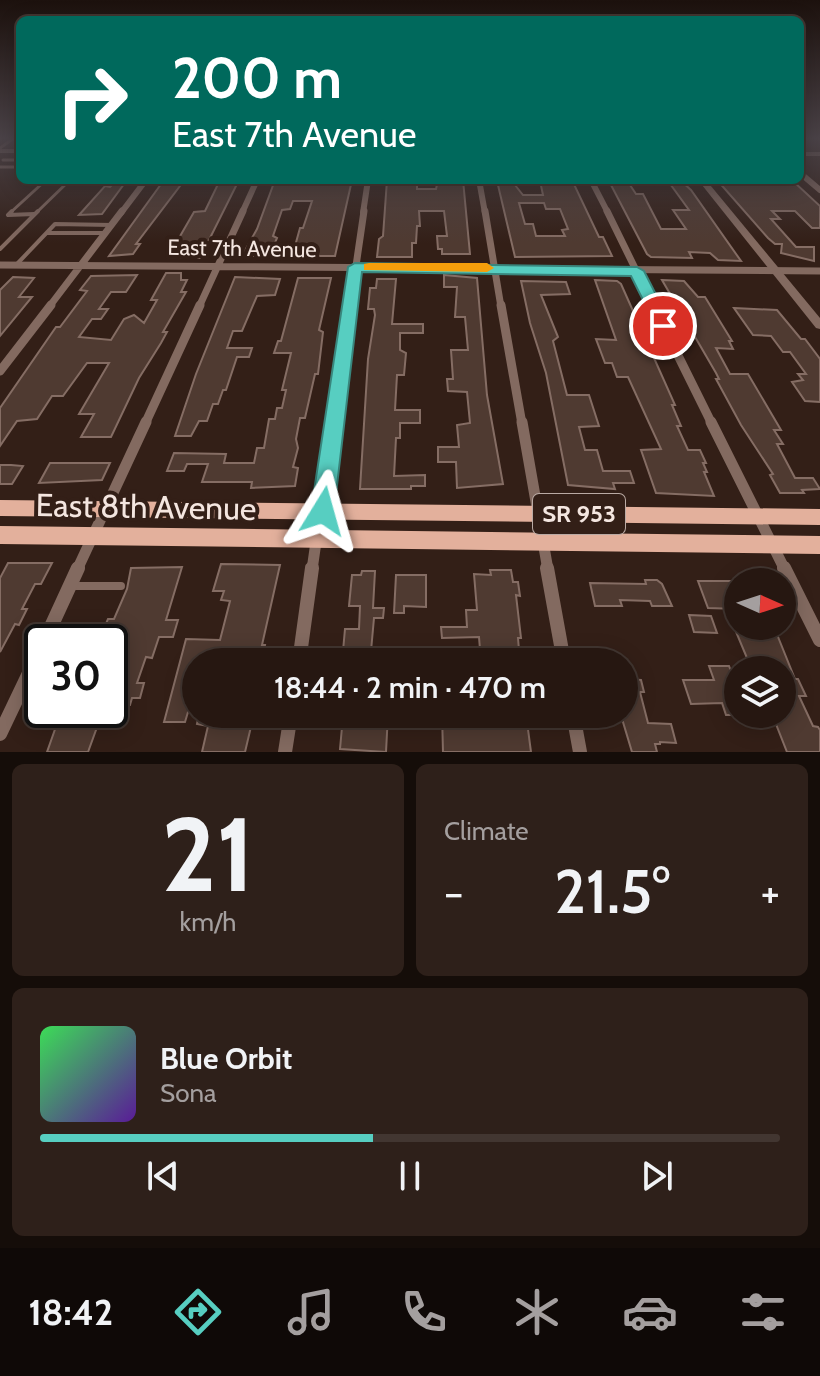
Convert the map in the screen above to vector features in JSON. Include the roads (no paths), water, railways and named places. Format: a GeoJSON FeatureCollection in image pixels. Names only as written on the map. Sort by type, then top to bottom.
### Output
{"type":"FeatureCollection","features":[{"type":"Feature","properties":{"kind":"main road","name":"East 8th Avenue"},"geometry":{"type":"LineString","coordinates":[[0,508],[820,517]]}},
{"type":"Feature","properties":{"kind":"main road","name":"East 8th Avenue"},"geometry":{"type":"LineString","coordinates":[[0,535],[820,545]]}},
{"type":"Feature","properties":{"kind":"street"},"geometry":{"type":"LineString","coordinates":[[804,176],[820,190]]}},
{"type":"Feature","properties":{"kind":"street"},"geometry":{"type":"LineString","coordinates":[[0,371],[143,184]]}},
{"type":"Feature","properties":{"kind":"street"},"geometry":{"type":"LineString","coordinates":[[53,624],[255,184]]}},
{"type":"Feature","properties":{"kind":"street"},"geometry":{"type":"LineString","coordinates":[[301,648],[367,184]]}},
{"type":"Feature","properties":{"kind":"street"},"geometry":{"type":"LineString","coordinates":[[480,184],[562,648]]}},
{"type":"Feature","properties":{"kind":"street"},"geometry":{"type":"LineString","coordinates":[[593,184],[820,640]]}},
{"type":"Feature","properties":{"kind":"street"},"geometry":{"type":"LineString","coordinates":[[705,184],[820,325]]}},
{"type":"Feature","properties":{"kind":"street","name":"East 7th Avenue"},"geometry":{"type":"LineString","coordinates":[[0,265],[820,271]]}},
{"type":"Feature","properties":{"kind":"street"},"geometry":{"type":"LineString","coordinates":[[0,734],[24,684]]}},
{"type":"Feature","properties":{"kind":"street"},"geometry":{"type":"LineString","coordinates":[[285,752],[289,728]]}},
{"type":"Feature","properties":{"kind":"street"},"geometry":{"type":"LineString","coordinates":[[576,728],[580,752]]}},
{"type":"Feature","properties":{"kind":"lane"},"geometry":{"type":"LineString","coordinates":[[35,214],[8,215],[42,184]]}},
{"type":"Feature","properties":{"kind":"lane"},"geometry":{"type":"LineString","coordinates":[[0,249],[66,184]]}},
{"type":"Feature","properties":{"kind":"lane"},"geometry":{"type":"LineString","coordinates":[[16,265],[55,224],[113,225]]}},
{"type":"Feature","properties":{"kind":"lane"},"geometry":{"type":"LineString","coordinates":[[47,233],[106,233]]}},
{"type":"Feature","properties":{"kind":"lane"},"geometry":{"type":"LineString","coordinates":[[71,586],[121,586]]}}]}
